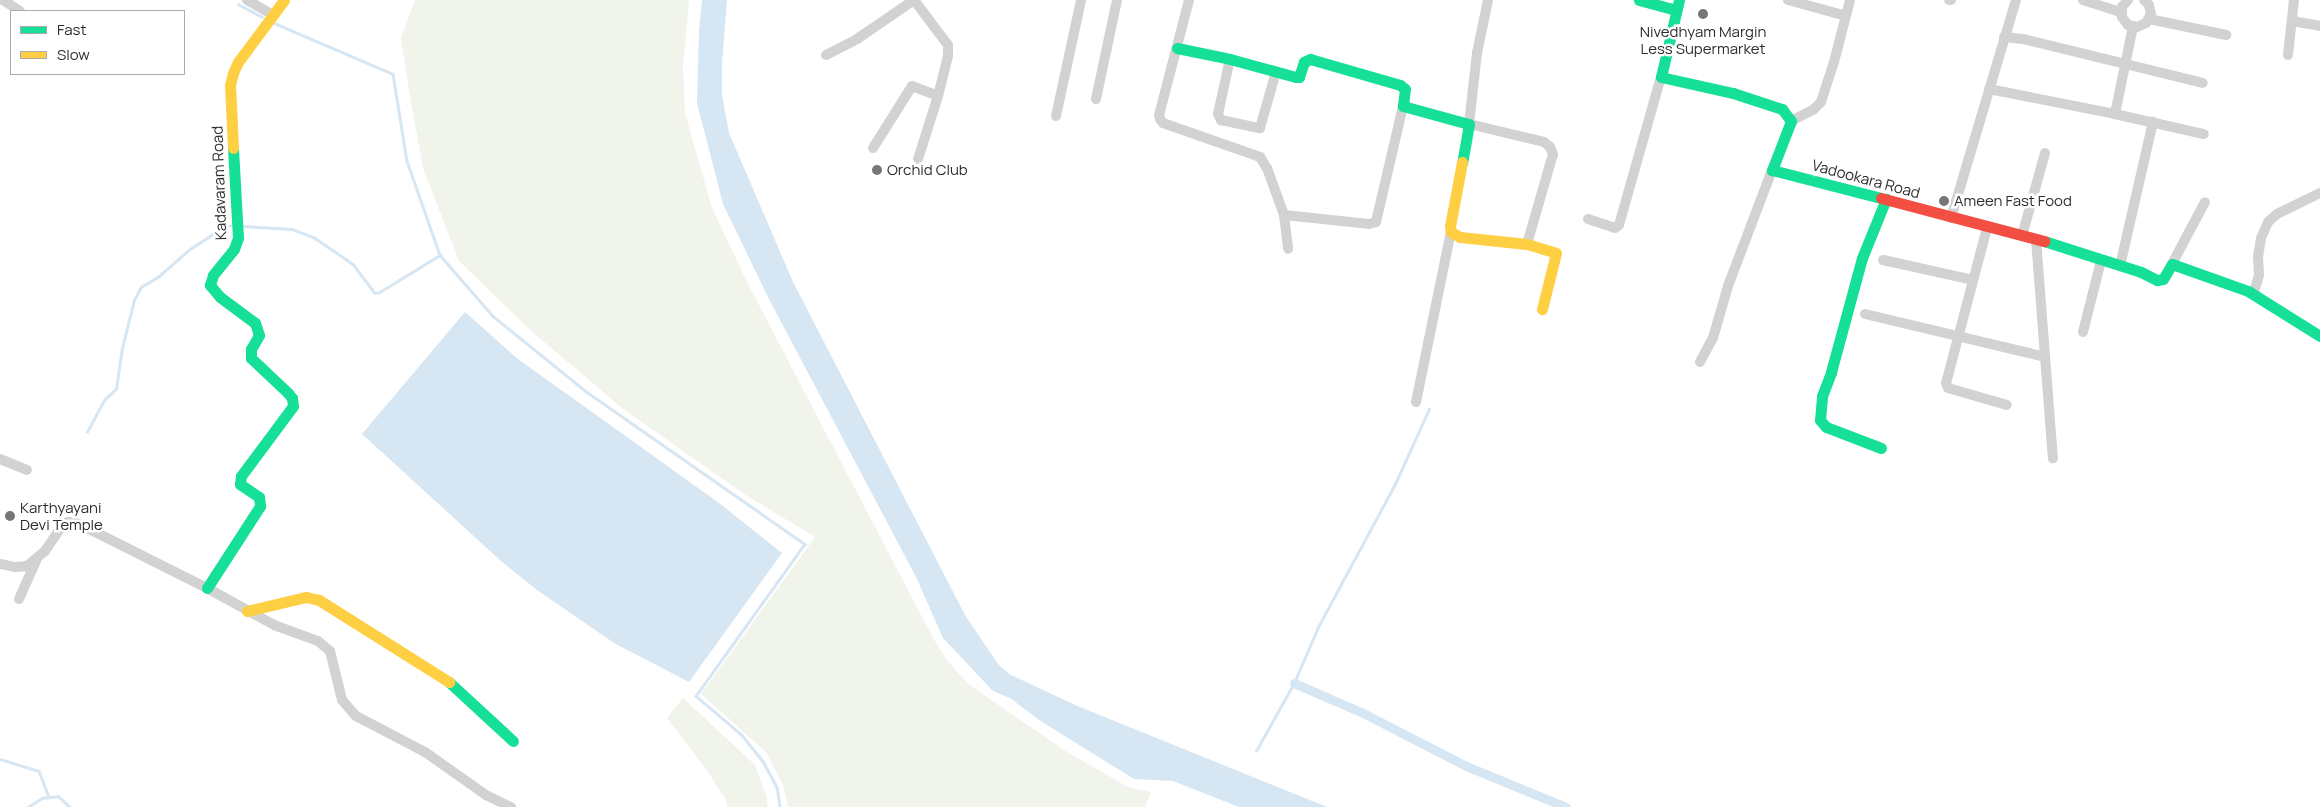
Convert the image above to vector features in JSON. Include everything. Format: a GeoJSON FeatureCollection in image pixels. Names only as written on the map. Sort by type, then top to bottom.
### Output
{"type":"FeatureCollection","features":[{"type":"Feature","properties":{"kind":"street"},"geometry":{"type":"LineString","coordinates":[[3,0],[18,10]]}},
{"type":"Feature","properties":{"kind":"street"},"geometry":{"type":"LineString","coordinates":[[247,0],[273,15]]}},
{"type":"Feature","properties":{"kind":"street","name":"Kadavaram Road"},"geometry":{"type":"LineString","coordinates":[[207,588],[260,506],[259,497],[240,484],[241,476],[293,406],[292,398],[288,393],[251,358],[251,348],[259,335],[257,327],[220,297],[210,285],[213,275],[234,249],[238,227],[230,85],[238,62],[284,0]]}},
{"type":"Feature","properties":{"kind":"street"},"geometry":{"type":"LineString","coordinates":[[826,56],[857,39],[914,0],[948,45],[948,56],[938,96],[918,159]]}},
{"type":"Feature","properties":{"kind":"street"},"geometry":{"type":"LineString","coordinates":[[1056,116],[1081,0]]}},
{"type":"Feature","properties":{"kind":"street"},"geometry":{"type":"LineString","coordinates":[[1096,99],[1117,0]]}},
{"type":"Feature","properties":{"kind":"street"},"geometry":{"type":"LineString","coordinates":[[1189,0],[1159,115],[1160,119],[1163,123],[1260,157],[1267,168],[1284,215],[1288,249]]}},
{"type":"Feature","properties":{"kind":"street"},"geometry":{"type":"LineString","coordinates":[[1416,402],[1450,232],[1468,124],[1477,53],[1488,0]]}},
{"type":"Feature","properties":{"kind":"street"},"geometry":{"type":"LineString","coordinates":[[1588,219],[1615,228],[1619,225],[1661,77],[1677,5],[1639,0]]}},
{"type":"Feature","properties":{"kind":"street"},"geometry":{"type":"LineString","coordinates":[[1788,0],[1846,16]]}},
{"type":"Feature","properties":{"kind":"street"},"geometry":{"type":"LineString","coordinates":[[1700,362],[1713,338],[1728,286],[1791,121],[1813,110],[1820,102],[1834,62],[1850,0]]}},
{"type":"Feature","properties":{"kind":"street"},"geometry":{"type":"LineString","coordinates":[[1951,218],[2016,0]]}},
{"type":"Feature","properties":{"kind":"street"},"geometry":{"type":"LineString","coordinates":[[2083,0],[2124,4],[2124,21],[2132,26],[2142,26],[2149,19],[2150,9],[2144,0]]}},
{"type":"Feature","properties":{"kind":"street"},"geometry":{"type":"LineString","coordinates":[[2288,55],[2294,0]]}},
{"type":"Feature","properties":{"kind":"street"},"geometry":{"type":"LineString","coordinates":[[2149,19],[2226,35]]}},
{"type":"Feature","properties":{"kind":"street"},"geometry":{"type":"LineString","coordinates":[[2292,21],[2320,26]]}},
{"type":"Feature","properties":{"kind":"street"},"geometry":{"type":"LineString","coordinates":[[2115,114],[2132,26]]}},
{"type":"Feature","properties":{"kind":"street"},"geometry":{"type":"LineString","coordinates":[[2004,37],[2022,39],[2202,83]]}},
{"type":"Feature","properties":{"kind":"street"},"geometry":{"type":"LineString","coordinates":[[1177,48],[1230,58],[1299,77],[1304,62],[1310,59],[1404,87],[1406,92],[1379,218],[1376,222],[1369,224],[1284,215]]}},
{"type":"Feature","properties":{"kind":"street"},"geometry":{"type":"LineString","coordinates":[[1230,58],[1218,114],[1221,120],[1260,128],[1276,72]]}},
{"type":"Feature","properties":{"kind":"street"},"geometry":{"type":"LineString","coordinates":[[1661,77],[1733,93],[1782,109],[1791,121]]}},
{"type":"Feature","properties":{"kind":"street"},"geometry":{"type":"LineString","coordinates":[[872,148],[912,86],[938,96]]}},
{"type":"Feature","properties":{"kind":"street"},"geometry":{"type":"LineString","coordinates":[[1989,89],[2204,134]]}},
{"type":"Feature","properties":{"kind":"street"},"geometry":{"type":"LineString","coordinates":[[1403,106],[1544,142],[1550,147],[1553,154],[1552,162],[1527,244]]}},
{"type":"Feature","properties":{"kind":"street"},"geometry":{"type":"LineString","coordinates":[[2120,266],[2153,122]]}},
{"type":"Feature","properties":{"kind":"street"},"geometry":{"type":"LineString","coordinates":[[2022,236],[2045,153]]}},
{"type":"Feature","properties":{"kind":"street","name":"Vadookara Road"},"geometry":{"type":"LineString","coordinates":[[1772,170],[2022,236],[2120,266],[2157,280],[2163,279],[2172,264]]}},
{"type":"Feature","properties":{"kind":"street"},"geometry":{"type":"LineString","coordinates":[[2253,294],[2259,275],[2258,257],[2261,238],[2268,222],[2285,210],[2320,193]]}},
{"type":"Feature","properties":{"kind":"street"},"geometry":{"type":"LineString","coordinates":[[1881,448],[1826,427],[1820,420],[1822,396],[1831,372],[1862,258],[1886,199]]}},
{"type":"Feature","properties":{"kind":"street"},"geometry":{"type":"LineString","coordinates":[[2205,202],[2172,264],[2253,294],[2320,336]]}},
{"type":"Feature","properties":{"kind":"street"},"geometry":{"type":"LineString","coordinates":[[1987,228],[1946,386],[2007,406]]}},
{"type":"Feature","properties":{"kind":"street"},"geometry":{"type":"LineString","coordinates":[[1450,232],[1460,238],[1527,244],[1554,251],[1557,256],[1542,309]]}},
{"type":"Feature","properties":{"kind":"street"},"geometry":{"type":"LineString","coordinates":[[2036,240],[2053,458]]}},
{"type":"Feature","properties":{"kind":"street"},"geometry":{"type":"LineString","coordinates":[[1883,260],[1973,280]]}},
{"type":"Feature","properties":{"kind":"street"},"geometry":{"type":"LineString","coordinates":[[2083,332],[2102,261]]}},
{"type":"Feature","properties":{"kind":"street"},"geometry":{"type":"LineString","coordinates":[[1865,314],[2045,357]]}},
{"type":"Feature","properties":{"kind":"street"},"geometry":{"type":"LineString","coordinates":[[0,459],[27,470]]}},
{"type":"Feature","properties":{"kind":"street"},"geometry":{"type":"LineString","coordinates":[[19,599],[36,561],[54,541],[63,524],[75,522],[207,588],[247,612],[274,625],[318,641],[330,651],[342,700],[356,716],[425,752],[486,795],[511,807]]}},
{"type":"Feature","properties":{"kind":"street"},"geometry":{"type":"LineString","coordinates":[[0,564],[16,567],[27,566],[36,561]]}},
{"type":"Feature","properties":{"kind":"street"},"geometry":{"type":"LineString","coordinates":[[247,612],[306,597],[319,600],[449,682],[513,741]]}},
{"type":"Feature","properties":{"kind":"shaded area"},"geometry":{"type":"Polygon","coordinates":[[[415,0],[689,0],[683,67],[685,113],[712,208],[747,282],[933,638],[947,660],[968,684],[1067,752],[1128,787],[1151,792],[1145,807],[788,807],[783,785],[766,752],[701,694],[815,537],[744,494],[622,408],[530,330],[459,261],[423,168],[410,96],[401,38],[415,0]]]}},
{"type":"Feature","properties":{"kind":"shaded area"},"geometry":{"type":"Polygon","coordinates":[[[683,698],[755,765],[766,795],[768,807],[727,807],[726,800],[706,769],[667,718],[683,698]]]}},
{"type":"Feature","properties":{"kind":"water"},"geometry":{"type":"Polygon","coordinates":[[[702,0],[727,0],[722,63],[722,95],[729,133],[793,282],[965,615],[998,664],[1009,674],[1075,705],[1327,807],[1239,807],[1173,781],[1134,779],[1039,720],[1010,698],[993,691],[943,638],[916,577],[769,299],[723,204],[697,103],[702,0]]]}},
{"type":"Feature","properties":{"kind":"water"},"geometry":{"type":"Polygon","coordinates":[[[465,312],[518,359],[719,503],[782,553],[689,682],[614,643],[537,590],[501,561],[362,434],[465,312]]]}},
{"type":"Feature","properties":{"kind":"waterway"},"geometry":{"type":"LineString","coordinates":[[238,4],[262,17]]}},
{"type":"Feature","properties":{"kind":"waterway"},"geometry":{"type":"LineString","coordinates":[[274,23],[393,74],[407,161],[440,255],[493,316],[587,392],[805,544],[696,696],[741,734],[763,761],[777,787],[780,807]]}},
{"type":"Feature","properties":{"kind":"waterway"},"geometry":{"type":"LineString","coordinates":[[87,432],[104,400],[116,389],[122,348],[134,300],[141,287],[159,276],[190,249],[225,226],[234,226]]}},
{"type":"Feature","properties":{"kind":"waterway"},"geometry":{"type":"LineString","coordinates":[[242,226],[292,229],[315,238],[353,264],[375,293],[378,293],[440,255]]}},
{"type":"Feature","properties":{"kind":"waterway"},"geometry":{"type":"LineString","coordinates":[[1256,751],[1294,683],[1318,627],[1395,484],[1429,409]]}},
{"type":"Feature","properties":{"kind":"waterway"},"geometry":{"type":"LineString","coordinates":[[1294,683],[1363,713],[1466,766],[1566,807]]}},
{"type":"Feature","properties":{"kind":"waterway"},"geometry":{"type":"LineString","coordinates":[[0,759],[39,771],[49,797]]}},
{"type":"Feature","properties":{"kind":"waterway"},"geometry":{"type":"LineString","coordinates":[[28,807],[42,798],[58,796],[70,807]]}},
{"type":"Feature","properties":{"kind":"traffic: fast"},"geometry":{"type":"LineString","coordinates":[[1639,0],[1676,10]]}},
{"type":"Feature","properties":{"kind":"traffic: fast"},"geometry":{"type":"LineString","coordinates":[[1679,0],[1661,77],[1733,93],[1782,109],[1791,121],[1772,170],[1881,198]]}},
{"type":"Feature","properties":{"kind":"traffic: fast"},"geometry":{"type":"LineString","coordinates":[[1177,48],[1230,59],[1296,77],[1299,77],[1304,62],[1310,59],[1400,85],[1405,89],[1403,106],[1469,124],[1462,162]]}},
{"type":"Feature","properties":{"kind":"traffic: fast"},"geometry":{"type":"LineString","coordinates":[[207,588],[260,506],[259,497],[240,484],[241,476],[293,406],[292,398],[288,393],[251,358],[251,349],[259,335],[255,323],[220,297],[210,285],[213,275],[234,249],[238,238],[233,148]]}},
{"type":"Feature","properties":{"kind":"traffic: fast"},"geometry":{"type":"LineString","coordinates":[[1881,448],[1826,427],[1820,420],[1822,396],[1831,372],[1862,258],[1886,199]]}},
{"type":"Feature","properties":{"kind":"traffic: fast"},"geometry":{"type":"LineString","coordinates":[[2044,241],[2141,272],[2157,280],[2163,279],[2172,264],[2248,291],[2320,336]]}},
{"type":"Feature","properties":{"kind":"traffic: fast"},"geometry":{"type":"LineString","coordinates":[[449,682],[513,741]]}},
{"type":"Feature","properties":{"kind":"traffic: slow"},"geometry":{"type":"LineString","coordinates":[[233,148],[230,85],[233,73],[238,62],[284,0]]}},
{"type":"Feature","properties":{"kind":"traffic: slow"},"geometry":{"type":"LineString","coordinates":[[1462,162],[1450,226],[1451,232],[1460,237],[1527,244],[1556,253],[1542,309]]}},
{"type":"Feature","properties":{"kind":"traffic: slow"},"geometry":{"type":"LineString","coordinates":[[247,611],[306,597],[319,600],[449,682]]}},
{"type":"Feature","properties":{"kind":"traffic: jam"},"geometry":{"type":"LineString","coordinates":[[1881,198],[2044,241]]}},
{"type":"Feature","properties":{"kind":"place","name":"Nivedhyam Margin Less Supermarket"},"geometry":{"type":"Point","coordinates":[1703,14]}},
{"type":"Feature","properties":{"kind":"place","name":"Orchid Club"},"geometry":{"type":"Point","coordinates":[877,170]}},
{"type":"Feature","properties":{"kind":"place","name":"Ameen Fast Food"},"geometry":{"type":"Point","coordinates":[1944,201]}},
{"type":"Feature","properties":{"kind":"place","name":"Karthyayani Devi Temple"},"geometry":{"type":"Point","coordinates":[10,516]}}]}
